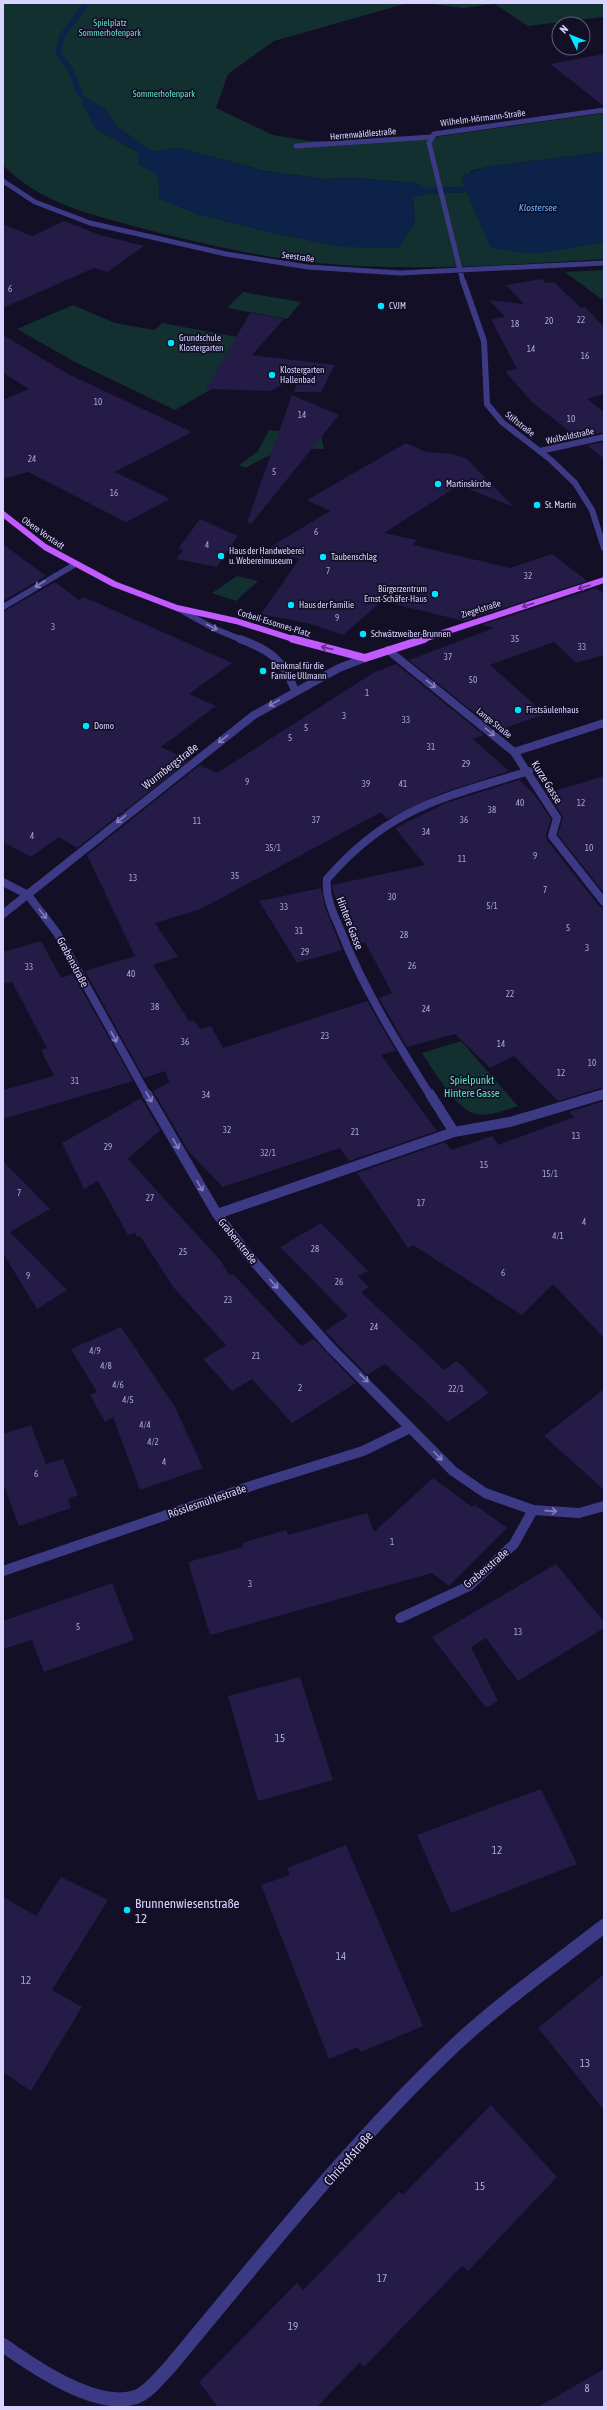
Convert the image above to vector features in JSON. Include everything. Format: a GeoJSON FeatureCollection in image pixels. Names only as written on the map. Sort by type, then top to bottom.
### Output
{"type":"FeatureCollection","features":[{"type":"Feature","properties":{"kind":"main road","name":"Obere Vorstadt"},"geometry":{"type":"LineString","coordinates":[[3,514],[45,547],[74,565]]}},
{"type":"Feature","properties":{"kind":"main road","name":"Corbeil-Essonnes-Platz"},"geometry":{"type":"LineString","coordinates":[[74,565],[114,584],[177,608],[236,621],[304,642],[365,658]]}},
{"type":"Feature","properties":{"kind":"main road","name":"Ziegelstraße"},"geometry":{"type":"LineString","coordinates":[[365,658],[604,580]]}},
{"type":"Feature","properties":{"kind":"street","name":"Wilhelm-Hörmann-Straße"},"geometry":{"type":"LineString","coordinates":[[460,270],[443,187],[429,143],[431,137],[444,132],[604,110]]}},
{"type":"Feature","properties":{"kind":"street","name":"Herrenwäldlestraße"},"geometry":{"type":"LineString","coordinates":[[296,146],[320,146],[431,137]]}},
{"type":"Feature","properties":{"kind":"street","name":"Seestraße"},"geometry":{"type":"LineString","coordinates":[[3,181],[21,194],[50,209],[81,220],[180,244],[278,264],[365,272],[604,264]]}},
{"type":"Feature","properties":{"kind":"street","name":"Stiftstraße"},"geometry":{"type":"LineString","coordinates":[[460,270],[484,340],[487,368],[486,403],[495,417],[540,451],[583,490],[591,503],[600,528],[604,548]]}},
{"type":"Feature","properties":{"kind":"street","name":"Wolboldstraße"},"geometry":{"type":"LineString","coordinates":[[540,451],[604,437]]}},
{"type":"Feature","properties":{"kind":"street"},"geometry":{"type":"LineString","coordinates":[[3,607],[74,565]]}},
{"type":"Feature","properties":{"kind":"street","name":"Corbeil-Essonnes-Platz"},"geometry":{"type":"LineString","coordinates":[[177,608],[217,630],[269,650],[285,665],[291,677],[295,691]]}},
{"type":"Feature","properties":{"kind":"street","name":"Lange Straße"},"geometry":{"type":"LineString","coordinates":[[388,650],[514,752],[604,723]]}},
{"type":"Feature","properties":{"kind":"street","name":"Wurmbergstraße"},"geometry":{"type":"LineString","coordinates":[[3,914],[28,895],[63,864],[254,715],[339,668],[365,658]]}},
{"type":"Feature","properties":{"kind":"street","name":"Kurze Gasse"},"geometry":{"type":"LineString","coordinates":[[514,752],[529,771],[557,818],[552,836],[604,902]]}},
{"type":"Feature","properties":{"kind":"street","name":"Hintere Gasse"},"geometry":{"type":"LineString","coordinates":[[454,1132],[369,997],[346,946],[326,893],[327,879],[354,850],[401,816],[423,806],[529,771]]}},
{"type":"Feature","properties":{"kind":"street"},"geometry":{"type":"LineString","coordinates":[[3,882],[28,895]]}},
{"type":"Feature","properties":{"kind":"street","name":"Grabenstraße"},"geometry":{"type":"LineString","coordinates":[[28,895],[57,933],[113,1036],[217,1214],[248,1255],[331,1348],[376,1390],[410,1428],[453,1471],[485,1493],[533,1510],[579,1513],[604,1506]]}},
{"type":"Feature","properties":{"kind":"street"},"geometry":{"type":"LineString","coordinates":[[217,1214],[454,1132],[510,1122],[604,1094]]}},
{"type":"Feature","properties":{"kind":"street","name":"Rösslesmühlestraße"},"geometry":{"type":"LineString","coordinates":[[3,1571],[212,1499],[363,1451],[410,1428]]}},
{"type":"Feature","properties":{"kind":"street","name":"Grabenstraße"},"geometry":{"type":"LineString","coordinates":[[400,1618],[469,1586],[514,1544],[533,1510]]}},
{"type":"Feature","properties":{"kind":"street","name":"Christofstraße"},"geometry":{"type":"LineString","coordinates":[[3,2345],[35,2368],[76,2392],[110,2403],[134,2398],[150,2387],[168,2368],[352,2152],[410,2089],[489,2014],[604,1926]]}},
{"type":"Feature","properties":{"kind":"green space"},"geometry":{"type":"Polygon","coordinates":[[[3,3],[408,3],[274,41],[228,74],[216,108],[273,135],[309,141],[407,141],[604,113],[604,152],[487,167],[471,171],[464,187],[424,188],[417,183],[355,178],[324,179],[265,171],[179,148],[153,152],[116,126],[105,108],[96,129],[138,152],[138,164],[154,173],[159,180],[159,198],[197,214],[269,232],[342,247],[415,222],[413,197],[426,194],[467,192],[491,248],[584,245],[604,242],[604,259],[460,267],[353,266],[317,263],[249,253],[158,233],[65,205],[32,188],[17,178],[3,165],[3,3]]]}},
{"type":"Feature","properties":{"kind":"green space"},"geometry":{"type":"Polygon","coordinates":[[[422,3],[604,3],[604,17],[591,19],[591,16],[551,16],[551,23],[528,26],[495,4],[464,8],[422,3]]]}},
{"type":"Feature","properties":{"kind":"green space"},"geometry":{"type":"Polygon","coordinates":[[[604,270],[604,301],[565,272],[604,270]]]}},
{"type":"Feature","properties":{"kind":"green space"},"geometry":{"type":"Polygon","coordinates":[[[243,292],[301,302],[287,319],[227,308],[243,292]]]}},
{"type":"Feature","properties":{"kind":"green space"},"geometry":{"type":"Polygon","coordinates":[[[73,305],[115,323],[155,330],[162,323],[237,337],[227,353],[217,386],[175,410],[77,363],[17,329],[73,305]]]}},
{"type":"Feature","properties":{"kind":"green space"},"geometry":{"type":"Polygon","coordinates":[[[269,430],[321,435],[324,449],[284,448],[245,468],[239,465],[258,451],[269,430]]]}},
{"type":"Feature","properties":{"kind":"green space"},"geometry":{"type":"Polygon","coordinates":[[[237,576],[258,581],[236,601],[212,593],[237,576]]]}},
{"type":"Feature","properties":{"kind":"green space","name":"Spielpunkt Hintere Gasse"},"geometry":{"type":"Polygon","coordinates":[[[461,1041],[518,1106],[484,1115],[473,1113],[466,1109],[451,1096],[422,1053],[461,1041]]]}},
{"type":"Feature","properties":{"kind":"water","name":"Klostersee"},"geometry":{"type":"Polygon","coordinates":[[[80,95],[105,108],[116,126],[153,152],[179,148],[265,171],[324,179],[355,178],[417,183],[424,188],[463,187],[462,180],[464,175],[487,167],[604,152],[604,242],[542,253],[523,253],[491,248],[467,192],[426,194],[413,197],[415,222],[399,248],[342,247],[269,232],[197,214],[159,198],[159,180],[157,176],[150,170],[138,164],[138,152],[96,129],[85,110],[80,95]]]}},
{"type":"Feature","properties":{"kind":"building"},"geometry":{"type":"Polygon","coordinates":[[[604,54],[604,106],[550,64],[604,54]]]}},
{"type":"Feature","properties":{"kind":"building"},"geometry":{"type":"Polygon","coordinates":[[[64,221],[100,235],[144,246],[107,272],[94,268],[3,308],[3,224],[32,236],[64,221]]]}},
{"type":"Feature","properties":{"kind":"building"},"geometry":{"type":"Polygon","coordinates":[[[541,279],[546,283],[554,282],[581,308],[585,307],[604,327],[604,394],[587,399],[604,412],[604,432],[578,438],[532,402],[505,371],[517,369],[491,319],[505,317],[489,300],[524,304],[506,285],[541,279]]]}},
{"type":"Feature","properties":{"kind":"building","name":"Klostergarten Hallenbad"},"geometry":{"type":"Polygon","coordinates":[[[250,313],[284,319],[252,355],[335,365],[321,392],[294,392],[299,376],[271,391],[206,389],[250,313]]]}},
{"type":"Feature","properties":{"kind":"building"},"geometry":{"type":"Polygon","coordinates":[[[3,335],[68,374],[192,432],[115,472],[170,499],[126,522],[28,472],[3,479],[3,400],[29,389],[3,373],[3,335]]]}},
{"type":"Feature","properties":{"kind":"building"},"geometry":{"type":"Polygon","coordinates":[[[292,395],[339,415],[251,524],[247,522],[292,395]]]}},
{"type":"Feature","properties":{"kind":"building"},"geometry":{"type":"Polygon","coordinates":[[[604,442],[604,459],[587,445],[604,442]]]}},
{"type":"Feature","properties":{"kind":"building"},"geometry":{"type":"Polygon","coordinates":[[[406,443],[426,452],[452,454],[466,458],[514,507],[459,485],[384,533],[417,540],[413,545],[510,568],[552,554],[587,581],[464,621],[382,601],[343,635],[311,624],[261,614],[299,559],[267,549],[330,511],[307,500],[406,443]]]}},
{"type":"Feature","properties":{"kind":"building"},"geometry":{"type":"Polygon","coordinates":[[[200,519],[238,536],[217,567],[176,559],[183,550],[178,549],[200,519]]]}},
{"type":"Feature","properties":{"kind":"building"},"geometry":{"type":"Polygon","coordinates":[[[3,544],[46,576],[3,601],[3,544]]]}},
{"type":"Feature","properties":{"kind":"building","name":"Domo"},"geometry":{"type":"Polygon","coordinates":[[[55,582],[79,600],[84,597],[232,663],[189,694],[216,706],[161,747],[189,760],[77,848],[59,837],[31,857],[3,842],[3,612],[55,582]]]}},
{"type":"Feature","properties":{"kind":"building"},"geometry":{"type":"Polygon","coordinates":[[[596,588],[604,594],[604,655],[576,663],[554,642],[490,665],[545,714],[497,731],[409,660],[494,628],[482,625],[596,588]]]}},
{"type":"Feature","properties":{"kind":"building"},"geometry":{"type":"Polygon","coordinates":[[[396,664],[484,735],[473,739],[509,771],[442,793],[387,819],[381,812],[201,909],[155,923],[178,957],[153,965],[189,1021],[194,1020],[200,1029],[211,1026],[223,1048],[367,1001],[396,1051],[381,1055],[437,1131],[349,1161],[340,1148],[223,1187],[189,1152],[153,1091],[170,1082],[165,1071],[144,1078],[85,971],[135,956],[87,855],[200,765],[217,773],[373,673],[396,664]]]}},
{"type":"Feature","properties":{"kind":"building"},"geometry":{"type":"Polygon","coordinates":[[[604,776],[604,893],[558,835],[563,817],[548,793],[604,776]]]}},
{"type":"Feature","properties":{"kind":"building"},"geometry":{"type":"Polygon","coordinates":[[[519,780],[534,794],[551,819],[546,834],[547,840],[599,906],[604,908],[604,1087],[558,1101],[514,1056],[490,1068],[455,1034],[407,1047],[379,998],[392,993],[365,942],[353,946],[332,885],[425,865],[395,828],[446,803],[519,780]]]}},
{"type":"Feature","properties":{"kind":"building"},"geometry":{"type":"Polygon","coordinates":[[[321,888],[325,907],[342,950],[297,963],[259,901],[321,888]]]}},
{"type":"Feature","properties":{"kind":"building"},"geometry":{"type":"Polygon","coordinates":[[[41,941],[61,978],[73,974],[133,1081],[3,1119],[3,1090],[54,1076],[41,1050],[47,1048],[12,982],[3,984],[3,952],[41,941]]]}},
{"type":"Feature","properties":{"kind":"building"},"geometry":{"type":"Polygon","coordinates":[[[141,1098],[160,1130],[128,1159],[220,1260],[230,1276],[233,1274],[301,1346],[314,1339],[356,1383],[292,1423],[252,1379],[232,1391],[203,1359],[226,1345],[174,1288],[140,1236],[137,1237],[135,1233],[128,1235],[98,1181],[84,1189],[62,1143],[141,1098]]]}},
{"type":"Feature","properties":{"kind":"building"},"geometry":{"type":"Polygon","coordinates":[[[604,1101],[604,1338],[553,1284],[522,1315],[413,1245],[408,1248],[357,1173],[445,1142],[451,1150],[492,1136],[498,1145],[574,1117],[569,1112],[604,1101]]]}},
{"type":"Feature","properties":{"kind":"building"},"geometry":{"type":"Polygon","coordinates":[[[3,1161],[50,1209],[10,1232],[67,1290],[37,1309],[3,1253],[3,1161]]]}},
{"type":"Feature","properties":{"kind":"building"},"geometry":{"type":"Polygon","coordinates":[[[321,1223],[368,1271],[358,1276],[369,1287],[361,1292],[444,1370],[457,1361],[489,1393],[448,1422],[385,1364],[367,1375],[325,1331],[348,1316],[280,1247],[321,1223]]]}},
{"type":"Feature","properties":{"kind":"building"},"geometry":{"type":"Polygon","coordinates":[[[121,1327],[175,1407],[203,1468],[140,1490],[113,1417],[105,1422],[90,1395],[97,1392],[71,1349],[121,1327]]]}},
{"type":"Feature","properties":{"kind":"building"},"geometry":{"type":"Polygon","coordinates":[[[604,1389],[604,1490],[544,1436],[604,1389]]]}},
{"type":"Feature","properties":{"kind":"building"},"geometry":{"type":"Polygon","coordinates":[[[31,1425],[46,1464],[63,1459],[78,1495],[68,1499],[71,1508],[19,1526],[3,1483],[3,1434],[31,1425]]]}},
{"type":"Feature","properties":{"kind":"building"},"geometry":{"type":"Polygon","coordinates":[[[433,1478],[472,1507],[475,1505],[507,1528],[449,1586],[432,1573],[210,1635],[188,1562],[243,1547],[242,1543],[286,1530],[288,1535],[367,1513],[374,1532],[433,1478]]]}},
{"type":"Feature","properties":{"kind":"building"},"geometry":{"type":"Polygon","coordinates":[[[556,1564],[604,1622],[604,1628],[518,1681],[486,1638],[471,1647],[498,1701],[486,1708],[432,1637],[556,1564]]]}},
{"type":"Feature","properties":{"kind":"building"},"geometry":{"type":"Polygon","coordinates":[[[112,1583],[134,1640],[44,1672],[32,1640],[3,1649],[3,1621],[112,1583]]]}},
{"type":"Feature","properties":{"kind":"building"},"geometry":{"type":"Polygon","coordinates":[[[300,1677],[333,1780],[258,1801],[228,1696],[300,1677]]]}},
{"type":"Feature","properties":{"kind":"building"},"geometry":{"type":"Polygon","coordinates":[[[541,1789],[577,1864],[451,1913],[417,1835],[541,1789]]]}},
{"type":"Feature","properties":{"kind":"building"},"geometry":{"type":"Polygon","coordinates":[[[346,1845],[423,2026],[361,2052],[358,2047],[329,2059],[261,1885],[290,1875],[287,1868],[346,1845]]]}},
{"type":"Feature","properties":{"kind":"building"},"geometry":{"type":"Polygon","coordinates":[[[61,1877],[108,1900],[52,1990],[82,2007],[31,2091],[3,2072],[3,1897],[36,1916],[61,1877]]]}},
{"type":"Feature","properties":{"kind":"building"},"geometry":{"type":"Polygon","coordinates":[[[604,1974],[604,2110],[538,2028],[604,1974]]]}},
{"type":"Feature","properties":{"kind":"building"},"geometry":{"type":"Polygon","coordinates":[[[491,2105],[557,2177],[468,2271],[462,2266],[364,2367],[360,2362],[317,2407],[218,2407],[199,2382],[297,2283],[303,2290],[399,2192],[403,2195],[491,2105]]]}},
{"type":"Feature","properties":{"kind":"building"},"geometry":{"type":"Polygon","coordinates":[[[604,2369],[604,2407],[538,2407],[604,2369]]]}},
{"type":"Feature","properties":{"kind":"waterway"},"geometry":{"type":"LineString","coordinates":[[80,95],[71,70],[58,53],[62,36],[87,3]]}},
{"type":"Feature","properties":{"kind":"place","name":"CVJM"},"geometry":{"type":"Point","coordinates":[381,306]}},
{"type":"Feature","properties":{"kind":"place","name":"Grundschule Klostergarten"},"geometry":{"type":"Point","coordinates":[171,343]}},
{"type":"Feature","properties":{"kind":"place","name":"Klostergarten Hallenbad"},"geometry":{"type":"Point","coordinates":[272,375]}},
{"type":"Feature","properties":{"kind":"place","name":"Martinskirche"},"geometry":{"type":"Point","coordinates":[438,484]}},
{"type":"Feature","properties":{"kind":"place","name":"St. Martin"},"geometry":{"type":"Point","coordinates":[537,505]}},
{"type":"Feature","properties":{"kind":"place","name":"Haus der Handweberei u. Webereimuseum"},"geometry":{"type":"Point","coordinates":[221,556]}},
{"type":"Feature","properties":{"kind":"place","name":"Taubenschlag"},"geometry":{"type":"Point","coordinates":[323,557]}},
{"type":"Feature","properties":{"kind":"place","name":"Bürgerzentrum Ernst-Schäfer-Haus"},"geometry":{"type":"Point","coordinates":[435,594]}},
{"type":"Feature","properties":{"kind":"place","name":"Haus der Familie"},"geometry":{"type":"Point","coordinates":[291,605]}},
{"type":"Feature","properties":{"kind":"place","name":"Schwätzweiber-Brunnen"},"geometry":{"type":"Point","coordinates":[363,634]}},
{"type":"Feature","properties":{"kind":"place","name":"Denkmal für die Familie Ullmann"},"geometry":{"type":"Point","coordinates":[263,671]}},
{"type":"Feature","properties":{"kind":"place","name":"Firstsäulenhaus"},"geometry":{"type":"Point","coordinates":[518,710]}},
{"type":"Feature","properties":{"kind":"place","name":"Domo"},"geometry":{"type":"Point","coordinates":[86,726]}},
{"type":"Feature","properties":{"kind":"place","name":"Brunnenwiesenstraße 12"},"geometry":{"type":"Point","coordinates":[127,1910]}},
{"type":"Feature","properties":{"kind":"park label","name":"Spielplatz Sommerhofenpark"},"geometry":{"type":"Point","coordinates":[110,28]}},
{"type":"Feature","properties":{"kind":"park label","name":"Sommerhofenpark"},"geometry":{"type":"Point","coordinates":[164,94]}}]}
